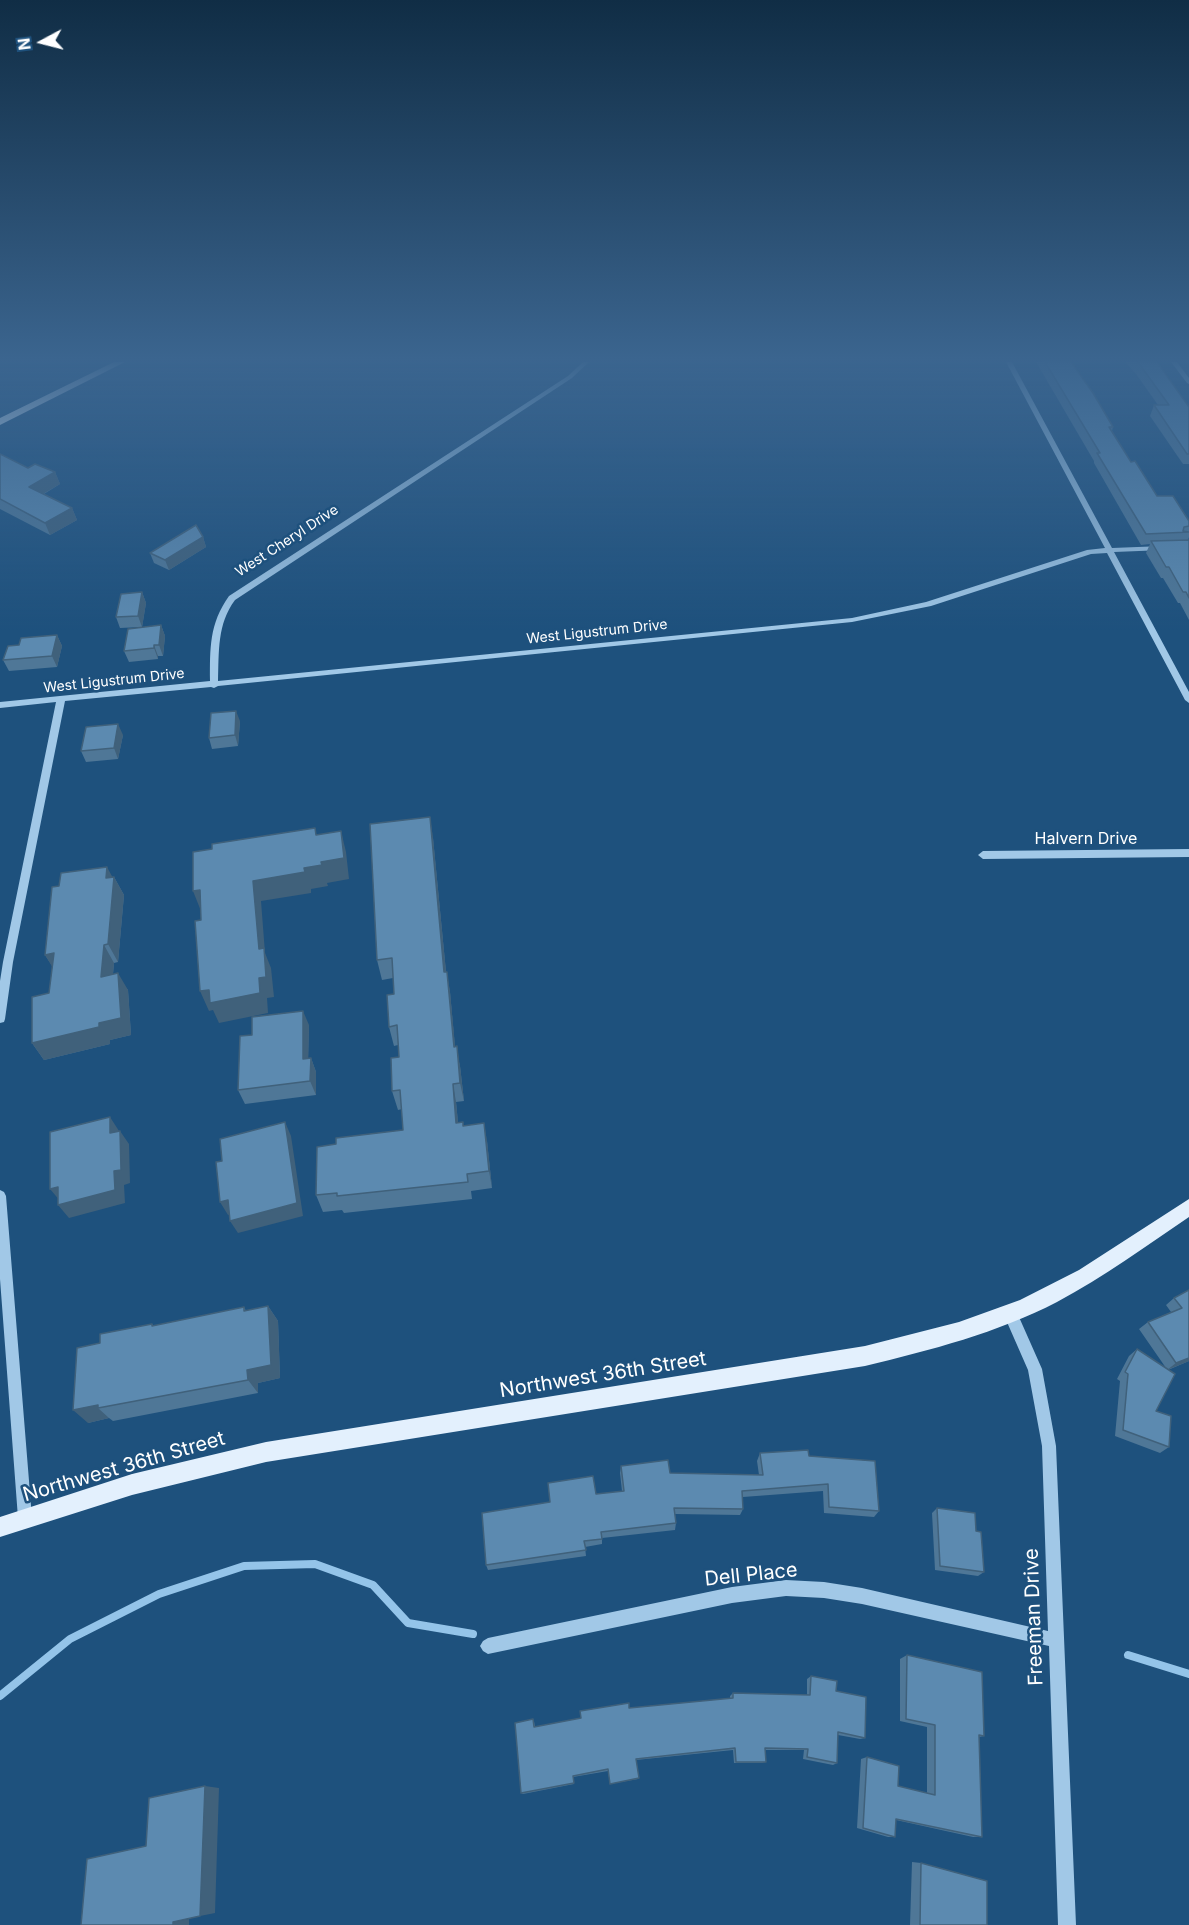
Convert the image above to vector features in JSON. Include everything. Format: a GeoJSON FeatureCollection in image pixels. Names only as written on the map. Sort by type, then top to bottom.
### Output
{"type":"FeatureCollection","features":[{"type":"Feature","properties":{"kind":"main road","name":"Northwest 36th Street"},"geometry":{"type":"LineString","coordinates":[[0,1527],[69,1501],[193,1467],[266,1452],[866,1356],[973,1328],[1049,1296],[1189,1207]]}},
{"type":"Feature","properties":{"kind":"street","name":"West Cheryl Drive"},"geometry":{"type":"LineString","coordinates":[[214,685],[216,624],[224,606],[231,598],[455,452]]}},
{"type":"Feature","properties":{"kind":"street"},"geometry":{"type":"LineString","coordinates":[[1057,452],[1189,700]]}},
{"type":"Feature","properties":{"kind":"street","name":"West Ligustrum Drive"},"geometry":{"type":"LineString","coordinates":[[0,705],[863,619],[916,607],[1075,556],[1109,549],[1189,547]]}},
{"type":"Feature","properties":{"kind":"street"},"geometry":{"type":"LineString","coordinates":[[0,1019],[8,962],[61,700]]}},
{"type":"Feature","properties":{"kind":"street","name":"Halvern Drive"},"geometry":{"type":"LineString","coordinates":[[982,855],[1189,853]]}},
{"type":"Feature","properties":{"kind":"street"},"geometry":{"type":"LineString","coordinates":[[0,1196],[25,1518]]}},
{"type":"Feature","properties":{"kind":"street","name":"Freeman Drive"},"geometry":{"type":"LineString","coordinates":[[1010,1313],[1035,1369],[1049,1446],[1068,1925]]}},
{"type":"Feature","properties":{"kind":"street","name":"Dell Place"},"geometry":{"type":"LineString","coordinates":[[488,1646],[732,1595],[786,1588],[824,1590],[862,1596],[1055,1640]]}},
{"type":"Feature","properties":{"kind":"building"},"geometry":{"type":"Polygon","coordinates":[[[1125,452],[1131,462],[1135,461],[1157,496],[1173,496],[1189,521],[1189,526],[1184,527],[1183,531],[1189,532],[1146,534],[1097,453],[1125,452]]]}},
{"type":"Feature","properties":{"kind":"building"},"geometry":{"type":"Polygon","coordinates":[[[0,454],[28,468],[35,464],[55,472],[29,487],[72,508],[45,523],[0,499],[0,454]]]}},
{"type":"Feature","properties":{"kind":"building"},"geometry":{"type":"Polygon","coordinates":[[[196,525],[203,537],[165,560],[150,553],[196,525]]]}},
{"type":"Feature","properties":{"kind":"building"},"geometry":{"type":"Polygon","coordinates":[[[1189,540],[1189,598],[1169,567],[1166,567],[1151,541],[1189,540]]]}},
{"type":"Feature","properties":{"kind":"building"},"geometry":{"type":"Polygon","coordinates":[[[142,592],[138,616],[116,617],[121,594],[142,592]]]}},
{"type":"Feature","properties":{"kind":"building"},"geometry":{"type":"Polygon","coordinates":[[[161,625],[159,645],[154,645],[154,648],[124,651],[128,629],[161,625]]]}},
{"type":"Feature","properties":{"kind":"building"},"geometry":{"type":"Polygon","coordinates":[[[57,635],[52,656],[3,660],[8,646],[19,645],[21,638],[57,635]]]}},
{"type":"Feature","properties":{"kind":"building"},"geometry":{"type":"Polygon","coordinates":[[[236,711],[235,735],[209,738],[211,713],[236,711]]]}},
{"type":"Feature","properties":{"kind":"building"},"geometry":{"type":"Polygon","coordinates":[[[118,724],[114,748],[81,751],[86,727],[118,724]]]}},
{"type":"Feature","properties":{"kind":"building"},"geometry":{"type":"Polygon","coordinates":[[[430,817],[444,972],[447,972],[454,1047],[457,1046],[460,1083],[453,1084],[456,1123],[463,1122],[463,1126],[484,1123],[489,1171],[467,1174],[468,1182],[337,1196],[337,1193],[316,1195],[317,1147],[336,1144],[336,1138],[403,1130],[400,1090],[392,1091],[391,1058],[399,1057],[397,1025],[389,1027],[387,995],[394,994],[392,958],[377,960],[370,824],[430,817]]]}},
{"type":"Feature","properties":{"kind":"building"},"geometry":{"type":"Polygon","coordinates":[[[315,828],[316,835],[341,831],[344,858],[304,868],[305,872],[253,881],[259,949],[264,948],[266,977],[259,978],[260,993],[210,1003],[209,990],[200,991],[195,921],[201,920],[200,890],[193,891],[193,852],[212,849],[212,844],[315,828]]]}},
{"type":"Feature","properties":{"kind":"building"},"geometry":{"type":"Polygon","coordinates":[[[107,867],[106,878],[114,877],[108,944],[104,945],[101,977],[118,973],[121,1018],[99,1023],[99,1027],[32,1043],[32,997],[49,993],[54,953],[45,955],[52,887],[59,886],[61,873],[107,867]]]}},
{"type":"Feature","properties":{"kind":"building"},"geometry":{"type":"Polygon","coordinates":[[[303,1011],[303,1059],[311,1058],[310,1081],[238,1090],[240,1036],[252,1035],[252,1017],[303,1011]]]}},
{"type":"Feature","properties":{"kind":"building"},"geometry":{"type":"Polygon","coordinates":[[[110,1117],[110,1133],[120,1131],[121,1170],[114,1171],[115,1190],[58,1205],[58,1187],[50,1189],[50,1132],[110,1117]]]}},
{"type":"Feature","properties":{"kind":"building"},"geometry":{"type":"Polygon","coordinates":[[[285,1122],[297,1203],[230,1221],[228,1200],[220,1202],[216,1162],[222,1161],[220,1139],[285,1122]]]}},
{"type":"Feature","properties":{"kind":"building"},"geometry":{"type":"Polygon","coordinates":[[[1189,1290],[1189,1358],[1176,1363],[1148,1322],[1182,1308],[1174,1298],[1189,1290]]]}},
{"type":"Feature","properties":{"kind":"building"},"geometry":{"type":"Polygon","coordinates":[[[268,1306],[271,1365],[247,1370],[248,1380],[98,1408],[98,1405],[73,1410],[77,1348],[100,1343],[100,1334],[244,1307],[244,1311],[268,1306]]]}},
{"type":"Feature","properties":{"kind":"building"},"geometry":{"type":"Polygon","coordinates":[[[1137,1349],[1175,1374],[1156,1411],[1171,1416],[1169,1447],[1123,1430],[1128,1374],[1125,1372],[1137,1349]]]}},
{"type":"Feature","properties":{"kind":"building"},"geometry":{"type":"Polygon","coordinates":[[[808,1450],[809,1456],[875,1461],[879,1511],[829,1507],[828,1484],[742,1491],[743,1509],[674,1508],[676,1523],[601,1532],[602,1539],[584,1541],[586,1550],[486,1565],[482,1513],[550,1502],[548,1483],[593,1476],[596,1494],[624,1491],[621,1466],[668,1460],[670,1473],[763,1475],[760,1453],[808,1450]]]}},
{"type":"Feature","properties":{"kind":"building"},"geometry":{"type":"Polygon","coordinates":[[[937,1508],[975,1513],[976,1531],[981,1532],[984,1572],[940,1566],[937,1508]]]}},
{"type":"Feature","properties":{"kind":"building"},"geometry":{"type":"Polygon","coordinates":[[[907,1655],[982,1672],[984,1736],[979,1735],[982,1837],[896,1819],[895,1837],[863,1828],[867,1757],[899,1766],[898,1786],[935,1795],[935,1725],[906,1719],[907,1655]]]}},
{"type":"Feature","properties":{"kind":"building"},"geometry":{"type":"Polygon","coordinates":[[[811,1676],[837,1681],[836,1691],[866,1697],[865,1738],[838,1732],[837,1763],[807,1757],[808,1749],[765,1748],[766,1762],[736,1762],[735,1748],[636,1759],[639,1778],[610,1784],[608,1769],[573,1776],[574,1783],[521,1793],[515,1723],[533,1719],[534,1727],[581,1718],[580,1711],[629,1703],[629,1708],[733,1698],[733,1693],[810,1695],[811,1676]]]}},
{"type":"Feature","properties":{"kind":"building"},"geometry":{"type":"Polygon","coordinates":[[[205,1786],[200,1916],[173,1922],[173,1925],[81,1925],[87,1859],[146,1846],[149,1798],[205,1786]]]}},
{"type":"Feature","properties":{"kind":"building"},"geometry":{"type":"Polygon","coordinates":[[[921,1863],[987,1881],[987,1925],[920,1925],[921,1863]]]}},
{"type":"Feature","properties":{"kind":"waterway"},"geometry":{"type":"LineString","coordinates":[[0,1696],[70,1639],[159,1594],[244,1566],[315,1564],[373,1585],[408,1623],[473,1634]]}},
{"type":"Feature","properties":{"kind":"waterway"},"geometry":{"type":"LineString","coordinates":[[1128,1655],[1189,1674]]}}]}
